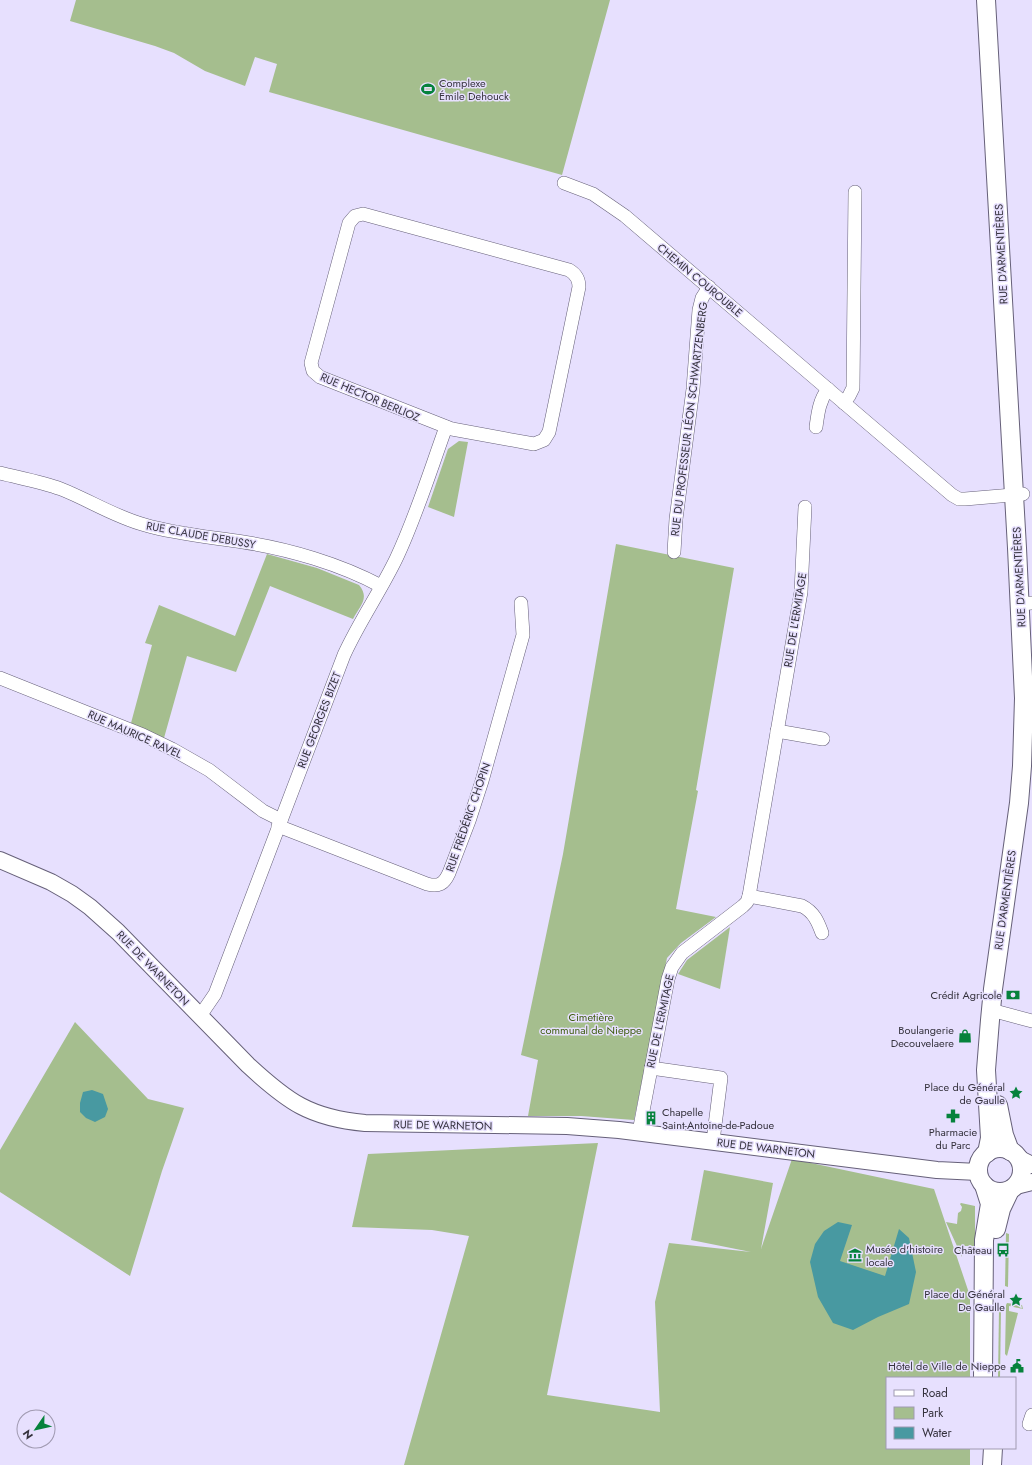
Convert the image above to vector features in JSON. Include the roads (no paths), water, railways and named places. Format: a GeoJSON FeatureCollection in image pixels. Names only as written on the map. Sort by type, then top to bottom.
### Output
{"type":"FeatureCollection","features":[{"type":"Feature","properties":{"kind":"main road","name":"RUE D'ARMENTIÈRES"},"geometry":{"type":"LineString","coordinates":[[986,0],[1019,495],[1027,604],[1032,648]]}},
{"type":"Feature","properties":{"kind":"main road","name":"RUE D'ARMENTIÈRES"},"geometry":{"type":"LineString","coordinates":[[995,0],[1019,495]]}},
{"type":"Feature","properties":{"kind":"main road","name":"RUE D'ARMENTIÈRES"},"geometry":{"type":"LineString","coordinates":[[1020,1158],[1003,1130],[997,1095],[996,1012],[993,989],[1021,784],[1027,604]]}},
{"type":"Feature","properties":{"kind":"main road","name":"RUE D'ARMENTIÈRES"},"geometry":{"type":"LineString","coordinates":[[987,1153],[990,1133],[986,1093],[986,1070],[1028,806],[1032,766]]}},
{"type":"Feature","properties":{"kind":"main road"},"geometry":{"type":"LineString","coordinates":[[984,1377],[984,1246],[990,1204],[981,1179],[980,1161],[987,1153],[1003,1148],[1020,1158],[1022,1171],[1019,1186],[1001,1209],[996,1234],[993,1377]]}},
{"type":"Feature","properties":{"kind":"main road"},"geometry":{"type":"LineString","coordinates":[[981,1179],[990,1190],[996,1192],[1003,1192],[1019,1186]]}},
{"type":"Feature","properties":{"kind":"main road"},"geometry":{"type":"LineString","coordinates":[[983,1449],[983,1465]]}},
{"type":"Feature","properties":{"kind":"main road"},"geometry":{"type":"LineString","coordinates":[[992,1449],[992,1465]]}},
{"type":"Feature","properties":{"kind":"street","name":"CHEMIN COUROUBLE"},"geometry":{"type":"LineString","coordinates":[[564,183],[593,194],[618,211],[955,497],[965,499],[1019,495]]}},
{"type":"Feature","properties":{"kind":"street"},"geometry":{"type":"LineString","coordinates":[[844,403],[852,392],[853,388],[855,192]]}},
{"type":"Feature","properties":{"kind":"street","name":"RUE HECTOR BERLIOZ"},"geometry":{"type":"LineString","coordinates":[[367,214],[569,270],[576,275],[578,279],[579,287],[549,432],[546,438],[534,444],[458,431],[446,427],[320,377],[311,368],[311,363],[349,223],[352,218],[357,215],[367,214]]}},
{"type":"Feature","properties":{"kind":"street","name":"RUE DU PROFESSEUR LÉON SCHWARTZENBERG"},"geometry":{"type":"LineString","coordinates":[[674,552],[676,519],[693,389],[699,310],[702,298],[709,287]]}},
{"type":"Feature","properties":{"kind":"street"},"geometry":{"type":"LineString","coordinates":[[816,427],[819,405],[828,389]]}},
{"type":"Feature","properties":{"kind":"street","name":"RUE GEORGES BIZET"},"geometry":{"type":"LineString","coordinates":[[200,1016],[215,994],[344,656],[358,626],[396,558],[446,427]]}},
{"type":"Feature","properties":{"kind":"street","name":"RUE CLAUDE DEBUSSY"},"geometry":{"type":"LineString","coordinates":[[0,473],[62,489],[139,524],[160,529],[245,542],[282,550],[317,560],[352,573],[380,586]]}},
{"type":"Feature","properties":{"kind":"street","name":"RUE DE L'ERMITAGE"},"geometry":{"type":"LineString","coordinates":[[639,1132],[668,979],[672,967],[687,948],[743,906],[747,902],[749,896],[802,584],[805,507]]}},
{"type":"Feature","properties":{"kind":"street","name":"RUE FRÉDÉRIC CHOPIN"},"geometry":{"type":"LineString","coordinates":[[279,823],[427,884],[434,886],[443,882],[447,878],[452,867],[476,801],[523,635],[521,603]]}},
{"type":"Feature","properties":{"kind":"street","name":"RUE MAURICE RAVEL"},"geometry":{"type":"LineString","coordinates":[[0,678],[143,735],[172,749],[209,770],[279,823]]}},
{"type":"Feature","properties":{"kind":"street"},"geometry":{"type":"LineString","coordinates":[[777,732],[823,739]]}},
{"type":"Feature","properties":{"kind":"street","name":"RUE DE WARNETON"},"geometry":{"type":"LineString","coordinates":[[0,860],[51,882],[72,894],[90,907],[118,932],[248,1065],[285,1096],[304,1108],[331,1118],[365,1123],[568,1126],[639,1132],[937,1170],[981,1179]]}},
{"type":"Feature","properties":{"kind":"street"},"geometry":{"type":"LineString","coordinates":[[749,896],[806,908],[815,917],[822,933]]}},
{"type":"Feature","properties":{"kind":"street"},"geometry":{"type":"LineString","coordinates":[[996,1012],[1032,1021]]}},
{"type":"Feature","properties":{"kind":"street"},"geometry":{"type":"LineString","coordinates":[[651,1068],[722,1078],[713,1141]]}},
{"type":"Feature","properties":{"kind":"water"},"geometry":{"type":"Polygon","coordinates":[[[92,1090],[103,1094],[108,1109],[105,1117],[95,1122],[86,1118],[80,1112],[80,1103],[83,1092],[92,1090]]]}},
{"type":"Feature","properties":{"kind":"water"},"geometry":{"type":"Polygon","coordinates":[[[838,1222],[852,1225],[840,1261],[885,1276],[899,1229],[909,1238],[916,1272],[909,1304],[878,1317],[853,1330],[833,1323],[818,1297],[810,1262],[815,1244],[824,1231],[838,1222]]]}},
{"type":"Feature","properties":{"kind":"place","name":"Complexe Émile Dehouck"},"geometry":{"type":"Point","coordinates":[428,89]}},
{"type":"Feature","properties":{"kind":"place","name":"Crédit Agricole"},"geometry":{"type":"Point","coordinates":[1013,995]}},
{"type":"Feature","properties":{"kind":"place","name":"Boulangerie Decouvelaere"},"geometry":{"type":"Point","coordinates":[965,1036]}},
{"type":"Feature","properties":{"kind":"place","name":"Place du Général de Gaulle"},"geometry":{"type":"Point","coordinates":[1016,1093]}},
{"type":"Feature","properties":{"kind":"place","name":"Pharmacie du Parc"},"geometry":{"type":"Point","coordinates":[953,1116]}},
{"type":"Feature","properties":{"kind":"place","name":"Chapelle Saint-Antoine-de-Padoue"},"geometry":{"type":"Point","coordinates":[651,1118]}},
{"type":"Feature","properties":{"kind":"place","name":"Château"},"geometry":{"type":"Point","coordinates":[1003,1250]}},
{"type":"Feature","properties":{"kind":"place","name":"Musée d'histoire locale"},"geometry":{"type":"Point","coordinates":[855,1255]}},
{"type":"Feature","properties":{"kind":"place","name":"Place du Général De Gaulle"},"geometry":{"type":"Point","coordinates":[1016,1300]}},
{"type":"Feature","properties":{"kind":"place","name":"Hôtel de Ville de Nieppe"},"geometry":{"type":"Point","coordinates":[1017,1366]}},
{"type":"Feature","properties":{"kind":"park label","name":"Cimetière communal de Nieppe"},"geometry":{"type":"Point","coordinates":[591,1023]}}]}
